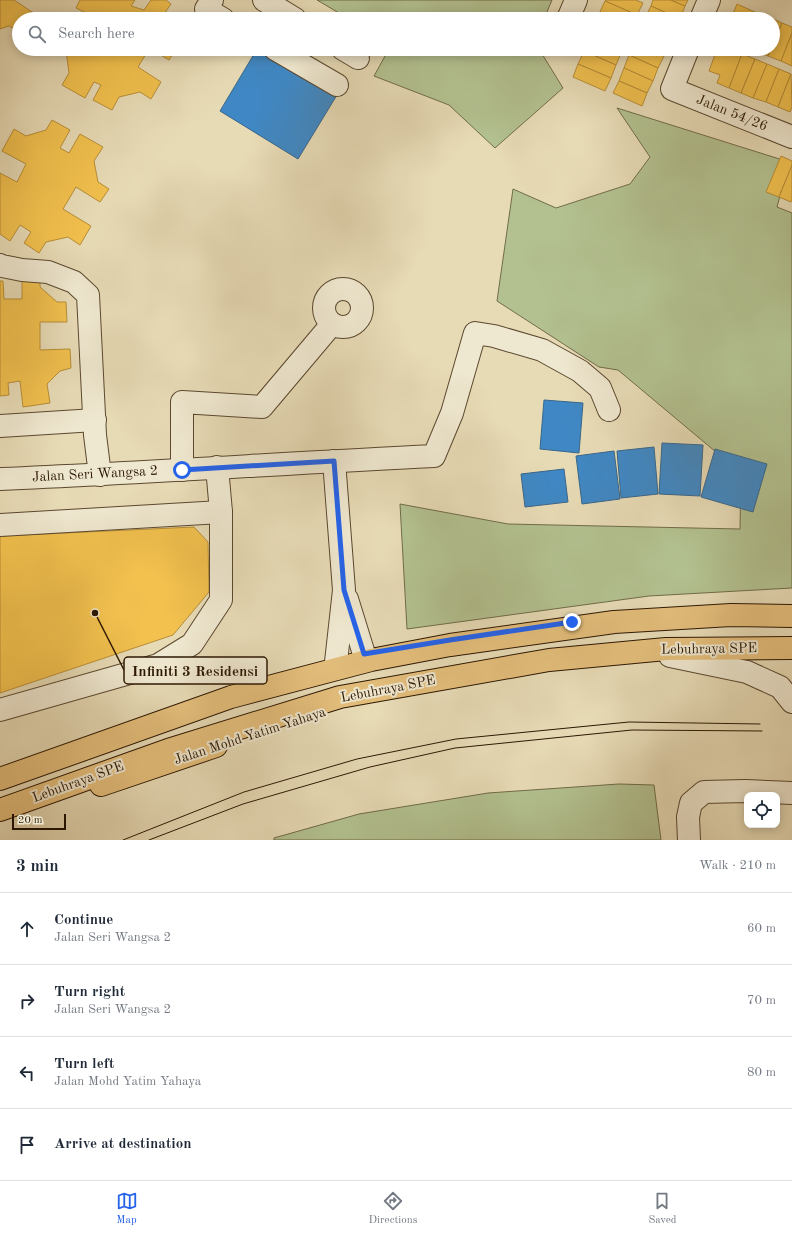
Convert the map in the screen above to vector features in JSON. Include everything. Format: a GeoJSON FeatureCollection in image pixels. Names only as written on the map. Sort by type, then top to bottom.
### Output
{"type":"FeatureCollection","features":[{"type":"Feature","properties":{"kind":"main road"},"geometry":{"type":"LineString","coordinates":[[0,770],[199,700],[364,654],[572,622],[684,609],[792,607]]}},
{"type":"Feature","properties":{"kind":"main road","name":"Lebuhraya SPE"},"geometry":{"type":"LineString","coordinates":[[0,779],[231,697],[371,660],[450,645],[614,622],[731,615],[792,616]]}},
{"type":"Feature","properties":{"kind":"main road","name":"Lebuhraya SPE"},"geometry":{"type":"LineString","coordinates":[[0,810],[168,750],[340,697],[549,660],[666,649],[792,648]]}},
{"type":"Feature","properties":{"kind":"main road","name":"Jalan Mohd Yatim Yahaya"},"geometry":{"type":"LineString","coordinates":[[0,820],[224,743],[341,707],[551,667],[670,656],[792,658]]}},
{"type":"Feature","properties":{"kind":"street"},"geometry":{"type":"LineString","coordinates":[[211,12],[206,9],[212,0]]}},
{"type":"Feature","properties":{"kind":"street"},"geometry":{"type":"LineString","coordinates":[[264,0],[284,12]]}},
{"type":"Feature","properties":{"kind":"street"},"geometry":{"type":"LineString","coordinates":[[571,12],[576,0]]}},
{"type":"Feature","properties":{"kind":"street"},"geometry":{"type":"LineString","coordinates":[[704,12],[709,0]]}},
{"type":"Feature","properties":{"kind":"street"},"geometry":{"type":"LineString","coordinates":[[287,56],[337,85]]}},
{"type":"Feature","properties":{"kind":"street","name":"Jalan 54/26"},"geometry":{"type":"LineString","coordinates":[[685,56],[672,89],[792,137]]}},
{"type":"Feature","properties":{"kind":"street"},"geometry":{"type":"LineString","coordinates":[[0,265],[22,270],[48,272],[74,282],[88,295],[95,420],[100,475]]}},
{"type":"Feature","properties":{"kind":"street"},"geometry":{"type":"LineString","coordinates":[[182,470],[182,402],[262,407],[332,324]]}},
{"type":"Feature","properties":{"kind":"street","name":"Jalan Seri Wangsa 2"},"geometry":{"type":"LineString","coordinates":[[0,479],[100,475],[217,467],[434,456],[452,413],[475,333],[494,336],[542,350],[580,371],[600,388],[609,410]]}},
{"type":"Feature","properties":{"kind":"street"},"geometry":{"type":"LineString","coordinates":[[0,426],[95,420]]}},
{"type":"Feature","properties":{"kind":"street"},"geometry":{"type":"LineString","coordinates":[[334,461],[344,590],[336,662]]}},
{"type":"Feature","properties":{"kind":"street"},"geometry":{"type":"LineString","coordinates":[[0,710],[158,665],[192,644],[221,600],[221,512],[217,467]]}},
{"type":"Feature","properties":{"kind":"street"},"geometry":{"type":"LineString","coordinates":[[0,525],[221,512]]}},
{"type":"Feature","properties":{"kind":"street"},"geometry":{"type":"LineString","coordinates":[[344,590],[364,654]]}},
{"type":"Feature","properties":{"kind":"street"},"geometry":{"type":"LineString","coordinates":[[670,656],[747,672],[780,687],[792,702]]}},
{"type":"Feature","properties":{"kind":"street"},"geometry":{"type":"LineString","coordinates":[[689,840],[688,817],[691,803],[704,792],[744,791],[792,793]]}},
{"type":"Feature","properties":{"kind":"green space"},"geometry":{"type":"Polygon","coordinates":[[[317,0],[552,0],[547,12],[337,12],[317,0]]]}},
{"type":"Feature","properties":{"kind":"green space"},"geometry":{"type":"Polygon","coordinates":[[[385,56],[543,56],[563,88],[495,148],[449,105],[374,76],[385,56]]]}},
{"type":"Feature","properties":{"kind":"green space"},"geometry":{"type":"Polygon","coordinates":[[[617,108],[789,162],[777,207],[792,213],[792,588],[649,596],[407,629],[400,504],[508,524],[740,529],[741,473],[618,370],[599,367],[497,301],[513,189],[556,208],[630,184],[650,157],[617,108]]]}},
{"type":"Feature","properties":{"kind":"green space"},"geometry":{"type":"Polygon","coordinates":[[[619,784],[654,785],[661,840],[274,840],[274,838],[359,814],[488,793],[619,784]]]}},
{"type":"Feature","properties":{"kind":"building: Homes"},"geometry":{"type":"Polygon","coordinates":[[[0,0],[14,0],[32,12],[12,12],[12,28],[9,26],[0,29],[0,0]]]}},
{"type":"Feature","properties":{"kind":"building: Homes"},"geometry":{"type":"Polygon","coordinates":[[[80,0],[135,0],[131,6],[144,10],[151,0],[166,0],[171,4],[165,12],[84,12],[76,8],[80,0]]]}},
{"type":"Feature","properties":{"kind":"building: Homes"},"geometry":{"type":"Polygon","coordinates":[[[636,0],[643,3],[638,12],[630,12],[605,1],[636,0]]]}},
{"type":"Feature","properties":{"kind":"building: Homes"},"geometry":{"type":"Polygon","coordinates":[[[653,0],[671,0],[685,6],[683,12],[664,12],[651,6],[653,0]]]}},
{"type":"Feature","properties":{"kind":"building: Homes"},"geometry":{"type":"Polygon","coordinates":[[[671,0],[688,0],[685,6],[671,0]]]}},
{"type":"Feature","properties":{"kind":"building: Homes"},"geometry":{"type":"Polygon","coordinates":[[[605,1],[630,12],[600,12],[605,1]]]}},
{"type":"Feature","properties":{"kind":"building: Homes"},"geometry":{"type":"Polygon","coordinates":[[[737,4],[755,12],[734,12],[737,4]]]}},
{"type":"Feature","properties":{"kind":"building: Homes"},"geometry":{"type":"Polygon","coordinates":[[[651,6],[664,12],[648,12],[651,6]]]}},
{"type":"Feature","properties":{"kind":"building: Homes"},"geometry":{"type":"Polygon","coordinates":[[[782,23],[792,27],[792,33],[781,61],[768,56],[780,56],[780,28],[782,23]]]}},
{"type":"Feature","properties":{"kind":"building: Homes"},"geometry":{"type":"Polygon","coordinates":[[[792,33],[792,66],[781,61],[792,33]]]}},
{"type":"Feature","properties":{"kind":"building: Homes"},"geometry":{"type":"Polygon","coordinates":[[[67,56],[145,56],[138,67],[161,82],[151,99],[140,92],[119,97],[112,110],[93,100],[101,85],[94,82],[85,98],[62,85],[69,73],[67,56]]]}},
{"type":"Feature","properties":{"kind":"building: Homes"},"geometry":{"type":"Polygon","coordinates":[[[162,56],[172,56],[169,60],[162,56]]]}},
{"type":"Feature","properties":{"kind":"building: Homes"},"geometry":{"type":"Polygon","coordinates":[[[582,56],[595,56],[616,65],[611,78],[578,64],[582,56]]]}},
{"type":"Feature","properties":{"kind":"building: Homes"},"geometry":{"type":"Polygon","coordinates":[[[595,56],[620,56],[616,65],[595,56]]]}},
{"type":"Feature","properties":{"kind":"building: Homes"},"geometry":{"type":"Polygon","coordinates":[[[629,56],[631,56],[658,68],[653,81],[624,68],[629,56]]]}},
{"type":"Feature","properties":{"kind":"building: Homes"},"geometry":{"type":"Polygon","coordinates":[[[631,56],[664,56],[658,68],[631,56]]]}},
{"type":"Feature","properties":{"kind":"building: Homes"},"geometry":{"type":"Polygon","coordinates":[[[714,56],[741,56],[729,88],[717,83],[720,75],[709,71],[714,56]]]}},
{"type":"Feature","properties":{"kind":"building: Homes"},"geometry":{"type":"Polygon","coordinates":[[[741,56],[747,56],[755,59],[741,93],[729,88],[741,56]]]}},
{"type":"Feature","properties":{"kind":"building: Homes"},"geometry":{"type":"Polygon","coordinates":[[[755,59],[767,64],[753,98],[741,93],[755,59]]]}},
{"type":"Feature","properties":{"kind":"building: Homes"},"geometry":{"type":"Polygon","coordinates":[[[578,64],[611,78],[605,91],[573,77],[578,64]]]}},
{"type":"Feature","properties":{"kind":"building: Homes"},"geometry":{"type":"Polygon","coordinates":[[[767,64],[779,69],[766,102],[753,98],[767,64]]]}},
{"type":"Feature","properties":{"kind":"building: Homes"},"geometry":{"type":"Polygon","coordinates":[[[624,68],[653,81],[647,93],[619,81],[624,68]]]}},
{"type":"Feature","properties":{"kind":"building: Homes"},"geometry":{"type":"Polygon","coordinates":[[[779,69],[791,74],[778,107],[766,102],[779,69]]]}},
{"type":"Feature","properties":{"kind":"building: Homes"},"geometry":{"type":"Polygon","coordinates":[[[791,74],[792,107],[790,112],[778,107],[791,74]]]}},
{"type":"Feature","properties":{"kind":"building: Homes"},"geometry":{"type":"Polygon","coordinates":[[[619,81],[647,93],[642,106],[613,93],[619,81]]]}},
{"type":"Feature","properties":{"kind":"building: Homes"},"geometry":{"type":"Polygon","coordinates":[[[52,120],[70,130],[60,148],[69,153],[80,134],[103,147],[94,161],[98,182],[109,189],[100,202],[76,187],[63,209],[91,226],[80,245],[68,237],[46,242],[39,253],[24,243],[31,232],[20,225],[10,241],[0,234],[0,173],[17,182],[26,164],[2,151],[14,129],[26,136],[46,130],[52,120]]]}},
{"type":"Feature","properties":{"kind":"building: Homes"},"geometry":{"type":"Polygon","coordinates":[[[781,156],[792,161],[792,165],[779,197],[766,192],[781,156]]]}},
{"type":"Feature","properties":{"kind":"building: Homes"},"geometry":{"type":"Polygon","coordinates":[[[792,165],[792,200],[791,202],[779,197],[792,165]]]}},
{"type":"Feature","properties":{"kind":"building: Homes"},"geometry":{"type":"Polygon","coordinates":[[[22,277],[40,277],[40,287],[57,302],[66,302],[67,322],[40,322],[40,350],[70,349],[71,368],[60,371],[47,384],[50,403],[23,407],[20,381],[8,383],[9,395],[0,396],[0,281],[3,281],[4,299],[22,299],[22,277]]]}},
{"type":"Feature","properties":{"kind":"building: Homes"},"geometry":{"type":"Polygon","coordinates":[[[194,527],[208,542],[209,592],[173,635],[0,693],[0,536],[194,527]]]}},
{"type":"Feature","properties":{"kind":"building: Schools"},"geometry":{"type":"Polygon","coordinates":[[[253,56],[273,56],[337,95],[298,159],[220,111],[253,56]]]}},
{"type":"Feature","properties":{"kind":"building: Schools"},"geometry":{"type":"Polygon","coordinates":[[[544,400],[583,403],[579,453],[540,449],[544,400]]]}},
{"type":"Feature","properties":{"kind":"building: Schools"},"geometry":{"type":"Polygon","coordinates":[[[662,443],[703,445],[700,496],[659,494],[662,443]]]}},
{"type":"Feature","properties":{"kind":"building: Schools"},"geometry":{"type":"Polygon","coordinates":[[[654,447],[658,494],[621,498],[617,451],[654,447]]]}},
{"type":"Feature","properties":{"kind":"building: Schools"},"geometry":{"type":"Polygon","coordinates":[[[715,449],[767,464],[753,512],[701,497],[715,449]]]}},
{"type":"Feature","properties":{"kind":"building: Schools"},"geometry":{"type":"Polygon","coordinates":[[[614,451],[620,499],[582,504],[576,456],[614,451]]]}},
{"type":"Feature","properties":{"kind":"building: Schools"},"geometry":{"type":"Polygon","coordinates":[[[564,469],[568,502],[525,507],[521,474],[564,469]]]}},
{"type":"Feature","properties":{"kind":"tram line"},"geometry":{"type":"LineString","coordinates":[[123,840],[244,792],[357,759],[456,739],[629,722],[760,724]]}},
{"type":"Feature","properties":{"kind":"tram line"},"geometry":{"type":"LineString","coordinates":[[149,840],[243,804],[370,767],[455,748],[632,730],[762,731]]}},
{"type":"Feature","properties":{"kind":"place","name":"Infiniti 3 Residensi"},"geometry":{"type":"Point","coordinates":[95,613]}},
{"type":"Feature","properties":{"kind":"route"},"geometry":{"type":"LineString","coordinates":[[182,470],[334,461],[344,590],[364,654],[572,622]]}}]}
